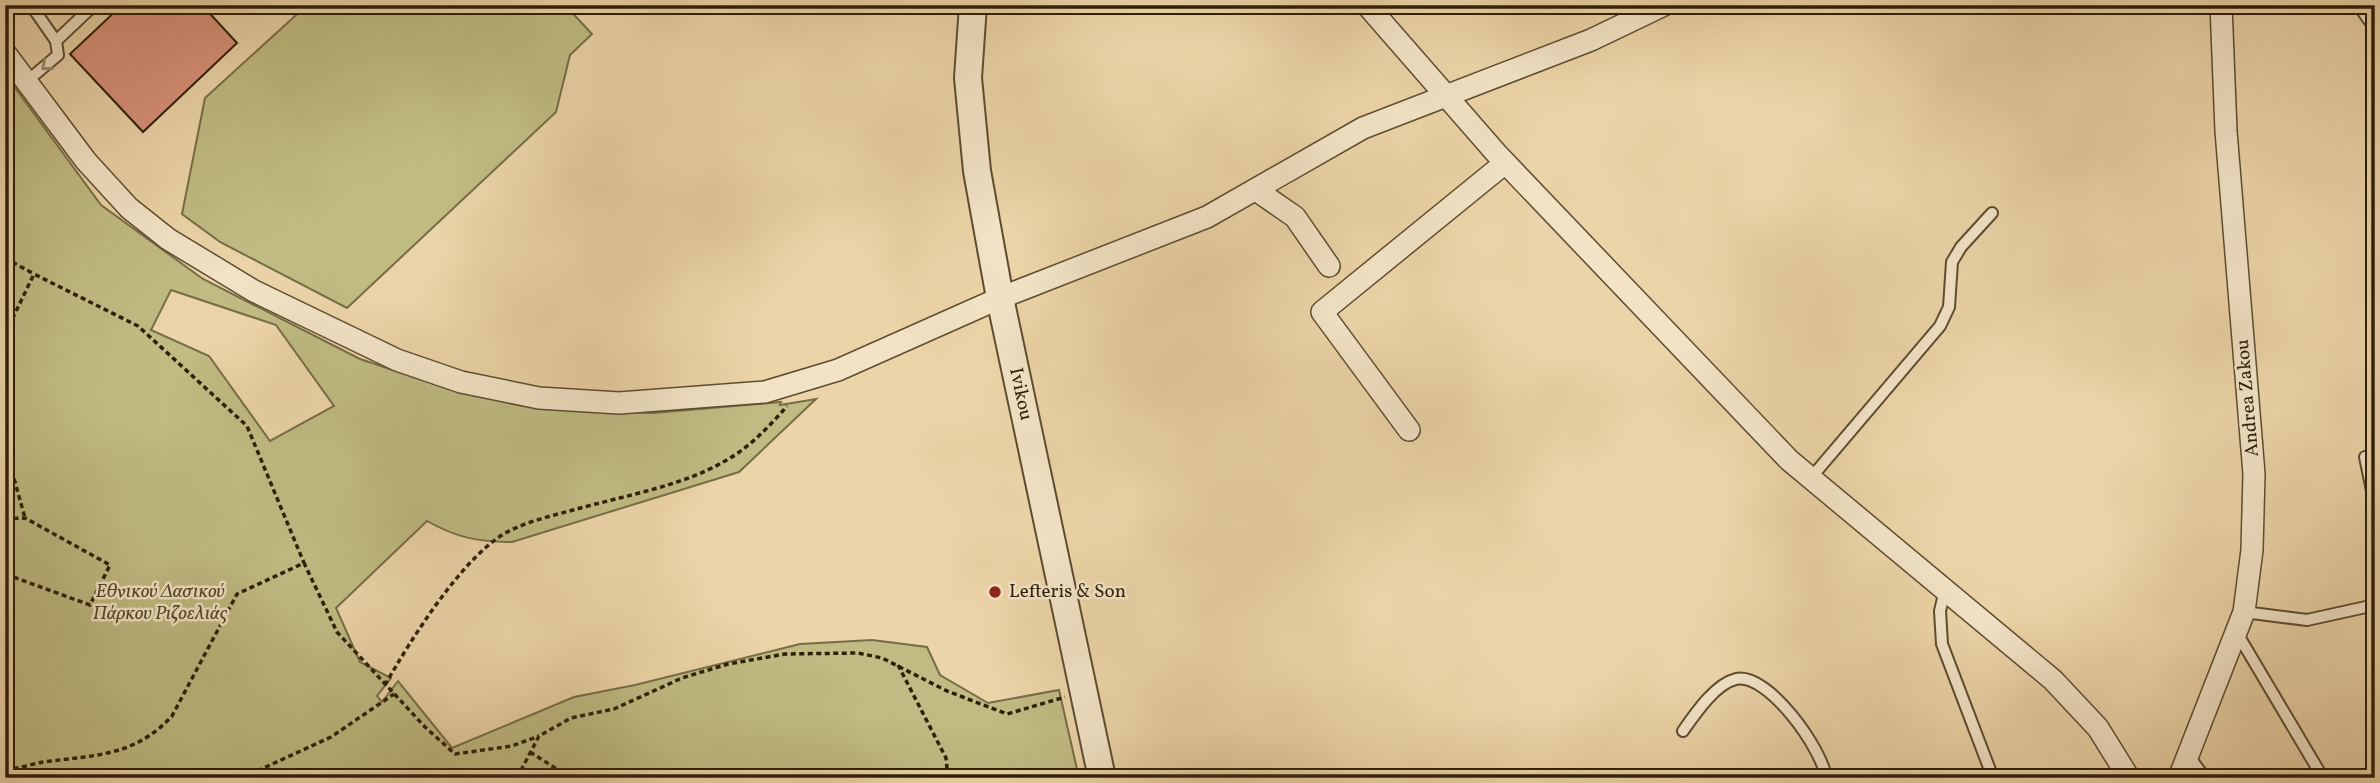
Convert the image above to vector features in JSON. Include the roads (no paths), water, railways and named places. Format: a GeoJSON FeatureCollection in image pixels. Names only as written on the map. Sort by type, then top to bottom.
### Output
{"type":"FeatureCollection","features":[{"type":"Feature","properties":{"kind":"street","name":"Ivikou"},"geometry":{"type":"LineString","coordinates":[[973,5],[968,78],[977,172],[1000,298],[1102,778]]}},
{"type":"Feature","properties":{"kind":"street"},"geometry":{"type":"LineString","coordinates":[[1367,5],[1505,163],[1810,479],[2053,680],[2098,729],[2129,778]]}},
{"type":"Feature","properties":{"kind":"street"},"geometry":{"type":"LineString","coordinates":[[5,54],[103,180],[129,208],[167,239],[254,291],[397,360],[461,382],[539,398],[619,403],[765,392],[838,370],[1000,298],[1207,217],[1363,128],[1591,40],[1664,5]]}},
{"type":"Feature","properties":{"kind":"street","name":"Andrea Zakou"},"geometry":{"type":"LineString","coordinates":[[2179,778],[2240,622],[2252,550],[2254,474],[2226,131],[2221,5]]}},
{"type":"Feature","properties":{"kind":"street"},"geometry":{"type":"LineString","coordinates":[[2368,5],[2375,15]]}},
{"type":"Feature","properties":{"kind":"street"},"geometry":{"type":"LineString","coordinates":[[1409,430],[1322,312],[1505,163]]}},
{"type":"Feature","properties":{"kind":"street"},"geometry":{"type":"LineString","coordinates":[[1256,190],[1295,217],[1329,266]]}},
{"type":"Feature","properties":{"kind":"lane"},"geometry":{"type":"LineString","coordinates":[[26,82],[58,55],[56,41],[31,5]]}},
{"type":"Feature","properties":{"kind":"lane"},"geometry":{"type":"LineString","coordinates":[[56,41],[94,5]]}},
{"type":"Feature","properties":{"kind":"lane"},"geometry":{"type":"LineString","coordinates":[[1810,479],[1940,326],[1949,307],[1952,262],[1961,247],[1992,214]]}},
{"type":"Feature","properties":{"kind":"lane"},"geometry":{"type":"LineString","coordinates":[[2365,457],[2375,505]]}},
{"type":"Feature","properties":{"kind":"lane"},"geometry":{"type":"LineString","coordinates":[[1945,590],[1940,611],[1942,644],[1993,778]]}},
{"type":"Feature","properties":{"kind":"lane"},"geometry":{"type":"LineString","coordinates":[[2323,778],[2240,622],[2307,620],[2375,605]]}},
{"type":"Feature","properties":{"kind":"lane"},"geometry":{"type":"LineString","coordinates":[[1683,731],[1724,685],[1743,678],[1755,683],[1786,709],[1812,739],[1825,767],[1826,778]]}},
{"type":"Feature","properties":{"kind":"lane"},"geometry":{"type":"LineString","coordinates":[[2188,755],[2205,778]]}},
{"type":"Feature","properties":{"kind":"place","name":"Lefteris & Son"},"geometry":{"type":"Point","coordinates":[995,592]}},
{"type":"Feature","properties":{"kind":"park label","name":"Εθνικού Δασικού Πάρκου Ριζοελιάς"},"geometry":{"type":"Point","coordinates":[160,603]}}]}
